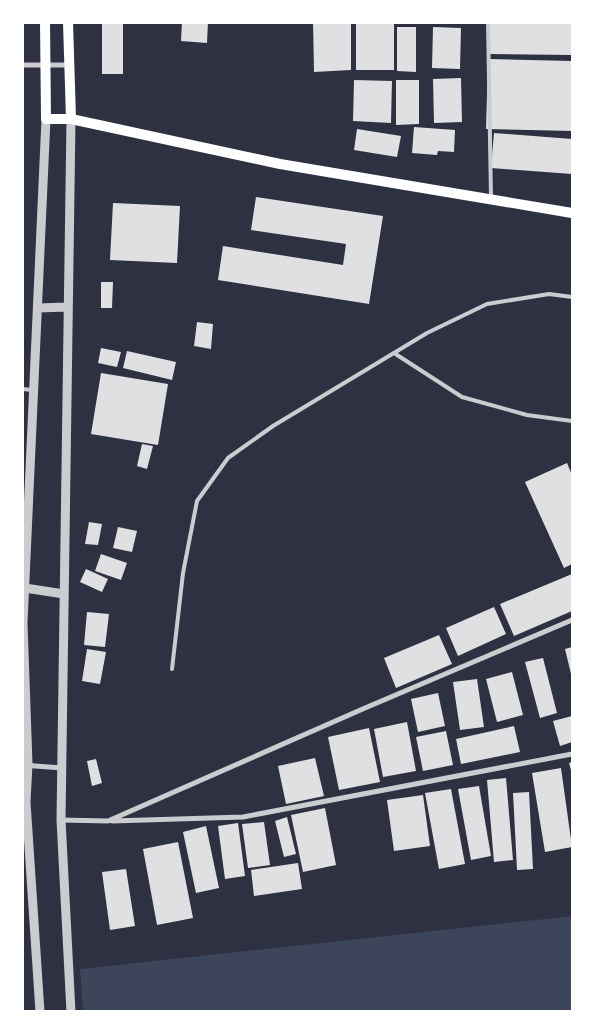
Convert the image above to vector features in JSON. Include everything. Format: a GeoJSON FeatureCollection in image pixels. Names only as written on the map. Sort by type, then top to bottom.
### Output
{"type":"FeatureCollection","features":[{"type":"Feature","properties":{"kind":"main road"},"geometry":{"type":"LineString","coordinates":[[45,22],[46,119],[71,119],[280,164],[572,213]]}},
{"type":"Feature","properties":{"kind":"main road"},"geometry":{"type":"LineString","coordinates":[[68,22],[71,119]]}},
{"type":"Feature","properties":{"kind":"street"},"geometry":{"type":"LineString","coordinates":[[22,65],[69,65]]}},
{"type":"Feature","properties":{"kind":"street"},"geometry":{"type":"LineString","coordinates":[[40,1012],[26,802],[23,623],[46,119]]}},
{"type":"Feature","properties":{"kind":"street"},"geometry":{"type":"LineString","coordinates":[[71,119],[61,820],[71,1012]]}},
{"type":"Feature","properties":{"kind":"street"},"geometry":{"type":"LineString","coordinates":[[38,308],[67,307]]}},
{"type":"Feature","properties":{"kind":"street"},"geometry":{"type":"LineString","coordinates":[[25,588],[64,594]]}},
{"type":"Feature","properties":{"kind":"street"},"geometry":{"type":"LineString","coordinates":[[108,821],[364,708],[572,620]]}},
{"type":"Feature","properties":{"kind":"street"},"geometry":{"type":"LineString","coordinates":[[61,820],[108,821],[243,817],[572,754]]}},
{"type":"Feature","properties":{"kind":"street"},"geometry":{"type":"LineString","coordinates":[[25,764],[63,768]]}},
{"type":"Feature","properties":{"kind":"lane"},"geometry":{"type":"LineString","coordinates":[[488,22],[491,200]]}},
{"type":"Feature","properties":{"kind":"lane"},"geometry":{"type":"LineString","coordinates":[[172,669],[183,573],[197,501],[228,458],[273,426],[427,333],[487,304],[549,294],[572,297]]}},
{"type":"Feature","properties":{"kind":"lane"},"geometry":{"type":"LineString","coordinates":[[394,353],[462,397],[527,415],[572,421]]}},
{"type":"Feature","properties":{"kind":"lane"},"geometry":{"type":"LineString","coordinates":[[22,389],[34,390]]}},
{"type":"Feature","properties":{"kind":"shaded area"},"geometry":{"type":"Polygon","coordinates":[[[572,916],[572,1011],[83,1011],[80,969],[572,916]]]}},
{"type":"Feature","properties":{"kind":"building"},"geometry":{"type":"Polygon","coordinates":[[[102,22],[123,22],[123,74],[102,74],[102,22]]]}},
{"type":"Feature","properties":{"kind":"building"},"geometry":{"type":"Polygon","coordinates":[[[182,22],[208,22],[207,43],[181,41],[182,22]]]}},
{"type":"Feature","properties":{"kind":"building"},"geometry":{"type":"Polygon","coordinates":[[[313,22],[351,22],[351,70],[314,72],[313,22]]]}},
{"type":"Feature","properties":{"kind":"building"},"geometry":{"type":"Polygon","coordinates":[[[490,22],[572,22],[572,55],[489,54],[490,22]]]}},
{"type":"Feature","properties":{"kind":"building"},"geometry":{"type":"Polygon","coordinates":[[[356,24],[394,24],[394,70],[356,70],[356,24]]]}},
{"type":"Feature","properties":{"kind":"building"},"geometry":{"type":"Polygon","coordinates":[[[397,27],[416,27],[416,72],[397,71],[397,27]]]}},
{"type":"Feature","properties":{"kind":"building"},"geometry":{"type":"Polygon","coordinates":[[[433,27],[461,28],[460,69],[432,68],[433,27]]]}},
{"type":"Feature","properties":{"kind":"building"},"geometry":{"type":"Polygon","coordinates":[[[488,59],[572,61],[572,131],[486,129],[488,59]]]}},
{"type":"Feature","properties":{"kind":"building"},"geometry":{"type":"Polygon","coordinates":[[[461,78],[462,122],[434,123],[433,79],[461,78]]]}},
{"type":"Feature","properties":{"kind":"building"},"geometry":{"type":"Polygon","coordinates":[[[354,80],[392,81],[391,123],[353,121],[354,80]]]}},
{"type":"Feature","properties":{"kind":"building"},"geometry":{"type":"Polygon","coordinates":[[[396,80],[419,80],[419,124],[396,125],[396,80]]]}},
{"type":"Feature","properties":{"kind":"building"},"geometry":{"type":"Polygon","coordinates":[[[414,127],[455,130],[454,152],[438,151],[437,155],[412,153],[414,127]]]}},
{"type":"Feature","properties":{"kind":"building"},"geometry":{"type":"Polygon","coordinates":[[[357,129],[401,136],[397,157],[354,150],[357,129]]]}},
{"type":"Feature","properties":{"kind":"building"},"geometry":{"type":"Polygon","coordinates":[[[494,133],[572,139],[572,174],[491,168],[494,133]]]}},
{"type":"Feature","properties":{"kind":"building"},"geometry":{"type":"Polygon","coordinates":[[[256,197],[383,216],[369,304],[218,280],[223,246],[343,265],[346,244],[251,230],[256,197]]]}},
{"type":"Feature","properties":{"kind":"building"},"geometry":{"type":"Polygon","coordinates":[[[113,203],[180,206],[177,263],[110,260],[113,203]]]}},
{"type":"Feature","properties":{"kind":"building"},"geometry":{"type":"Polygon","coordinates":[[[101,282],[113,282],[112,308],[101,308],[101,282]]]}},
{"type":"Feature","properties":{"kind":"building"},"geometry":{"type":"Polygon","coordinates":[[[197,322],[213,324],[211,349],[194,346],[197,322]]]}},
{"type":"Feature","properties":{"kind":"building"},"geometry":{"type":"Polygon","coordinates":[[[101,348],[121,352],[117,367],[98,363],[101,348]]]}},
{"type":"Feature","properties":{"kind":"building"},"geometry":{"type":"Polygon","coordinates":[[[127,351],[176,362],[172,380],[123,368],[127,351]]]}},
{"type":"Feature","properties":{"kind":"building"},"geometry":{"type":"Polygon","coordinates":[[[101,373],[168,384],[158,445],[91,434],[101,373]]]}},
{"type":"Feature","properties":{"kind":"building"},"geometry":{"type":"Polygon","coordinates":[[[142,444],[153,446],[147,469],[137,466],[142,444]]]}},
{"type":"Feature","properties":{"kind":"building"},"geometry":{"type":"Polygon","coordinates":[[[567,463],[572,475],[572,564],[564,568],[525,482],[567,463]]]}},
{"type":"Feature","properties":{"kind":"building"},"geometry":{"type":"Polygon","coordinates":[[[89,522],[102,524],[98,545],[85,544],[89,522]]]}},
{"type":"Feature","properties":{"kind":"building"},"geometry":{"type":"Polygon","coordinates":[[[118,527],[137,531],[132,552],[113,548],[118,527]]]}},
{"type":"Feature","properties":{"kind":"building"},"geometry":{"type":"Polygon","coordinates":[[[101,554],[127,563],[121,580],[95,571],[101,554]]]}},
{"type":"Feature","properties":{"kind":"building"},"geometry":{"type":"Polygon","coordinates":[[[86,569],[108,579],[102,592],[80,582],[86,569]]]}},
{"type":"Feature","properties":{"kind":"building"},"geometry":{"type":"Polygon","coordinates":[[[572,574],[572,611],[514,636],[500,604],[572,574]]]}},
{"type":"Feature","properties":{"kind":"building"},"geometry":{"type":"Polygon","coordinates":[[[494,607],[506,634],[458,656],[446,628],[494,607]]]}},
{"type":"Feature","properties":{"kind":"building"},"geometry":{"type":"Polygon","coordinates":[[[87,612],[109,614],[105,647],[84,645],[87,612]]]}},
{"type":"Feature","properties":{"kind":"building"},"geometry":{"type":"Polygon","coordinates":[[[439,635],[452,664],[396,688],[384,658],[439,635]]]}},
{"type":"Feature","properties":{"kind":"building"},"geometry":{"type":"Polygon","coordinates":[[[572,647],[572,678],[565,649],[572,647]]]}},
{"type":"Feature","properties":{"kind":"building"},"geometry":{"type":"Polygon","coordinates":[[[87,649],[106,652],[100,684],[82,681],[87,649]]]}},
{"type":"Feature","properties":{"kind":"building"},"geometry":{"type":"Polygon","coordinates":[[[543,658],[557,713],[540,718],[525,662],[543,658]]]}},
{"type":"Feature","properties":{"kind":"building"},"geometry":{"type":"Polygon","coordinates":[[[512,672],[523,715],[497,722],[486,679],[512,672]]]}},
{"type":"Feature","properties":{"kind":"building"},"geometry":{"type":"Polygon","coordinates":[[[477,679],[484,727],[460,730],[453,682],[477,679]]]}},
{"type":"Feature","properties":{"kind":"building"},"geometry":{"type":"Polygon","coordinates":[[[438,693],[445,726],[418,732],[411,699],[438,693]]]}},
{"type":"Feature","properties":{"kind":"building"},"geometry":{"type":"Polygon","coordinates":[[[572,716],[572,742],[560,746],[553,721],[572,716]]]}},
{"type":"Feature","properties":{"kind":"building"},"geometry":{"type":"Polygon","coordinates":[[[407,722],[416,771],[383,777],[374,729],[407,722]]]}},
{"type":"Feature","properties":{"kind":"building"},"geometry":{"type":"Polygon","coordinates":[[[514,726],[520,752],[461,764],[456,739],[514,726]]]}},
{"type":"Feature","properties":{"kind":"building"},"geometry":{"type":"Polygon","coordinates":[[[369,728],[380,782],[339,790],[328,737],[369,728]]]}},
{"type":"Feature","properties":{"kind":"building"},"geometry":{"type":"Polygon","coordinates":[[[446,731],[453,765],[423,771],[416,737],[446,731]]]}},
{"type":"Feature","properties":{"kind":"building"},"geometry":{"type":"Polygon","coordinates":[[[315,758],[324,796],[286,804],[278,766],[315,758]]]}},
{"type":"Feature","properties":{"kind":"building"},"geometry":{"type":"Polygon","coordinates":[[[96,759],[102,783],[92,786],[87,761],[96,759]]]}},
{"type":"Feature","properties":{"kind":"building"},"geometry":{"type":"Polygon","coordinates":[[[572,762],[572,774],[569,763],[572,762]]]}},
{"type":"Feature","properties":{"kind":"building"},"geometry":{"type":"Polygon","coordinates":[[[561,768],[572,847],[545,852],[532,773],[561,768]]]}},
{"type":"Feature","properties":{"kind":"building"},"geometry":{"type":"Polygon","coordinates":[[[506,778],[513,860],[494,862],[487,780],[506,778]]]}},
{"type":"Feature","properties":{"kind":"building"},"geometry":{"type":"Polygon","coordinates":[[[479,786],[491,856],[471,860],[458,789],[479,786]]]}},
{"type":"Feature","properties":{"kind":"building"},"geometry":{"type":"Polygon","coordinates":[[[451,789],[465,864],[439,869],[425,793],[451,789]]]}},
{"type":"Feature","properties":{"kind":"building"},"geometry":{"type":"Polygon","coordinates":[[[529,792],[533,869],[517,870],[513,793],[529,792]]]}},
{"type":"Feature","properties":{"kind":"building"},"geometry":{"type":"Polygon","coordinates":[[[423,795],[430,846],[394,851],[387,800],[423,795]]]}},
{"type":"Feature","properties":{"kind":"building"},"geometry":{"type":"Polygon","coordinates":[[[325,808],[336,865],[303,872],[291,815],[325,808]]]}},
{"type":"Feature","properties":{"kind":"building"},"geometry":{"type":"Polygon","coordinates":[[[287,817],[296,854],[284,857],[275,821],[287,817]]]}},
{"type":"Feature","properties":{"kind":"building"},"geometry":{"type":"Polygon","coordinates":[[[264,822],[270,865],[248,868],[242,824],[264,822]]]}},
{"type":"Feature","properties":{"kind":"building"},"geometry":{"type":"Polygon","coordinates":[[[238,823],[245,876],[225,879],[218,826],[238,823]]]}},
{"type":"Feature","properties":{"kind":"building"},"geometry":{"type":"Polygon","coordinates":[[[206,826],[219,888],[196,893],[183,832],[206,826]]]}},
{"type":"Feature","properties":{"kind":"building"},"geometry":{"type":"Polygon","coordinates":[[[178,842],[193,918],[157,925],[143,849],[178,842]]]}},
{"type":"Feature","properties":{"kind":"building"},"geometry":{"type":"Polygon","coordinates":[[[298,863],[302,889],[254,896],[251,870],[298,863]]]}},
{"type":"Feature","properties":{"kind":"building"},"geometry":{"type":"Polygon","coordinates":[[[126,869],[135,926],[110,930],[102,872],[126,869]]]}}]}
